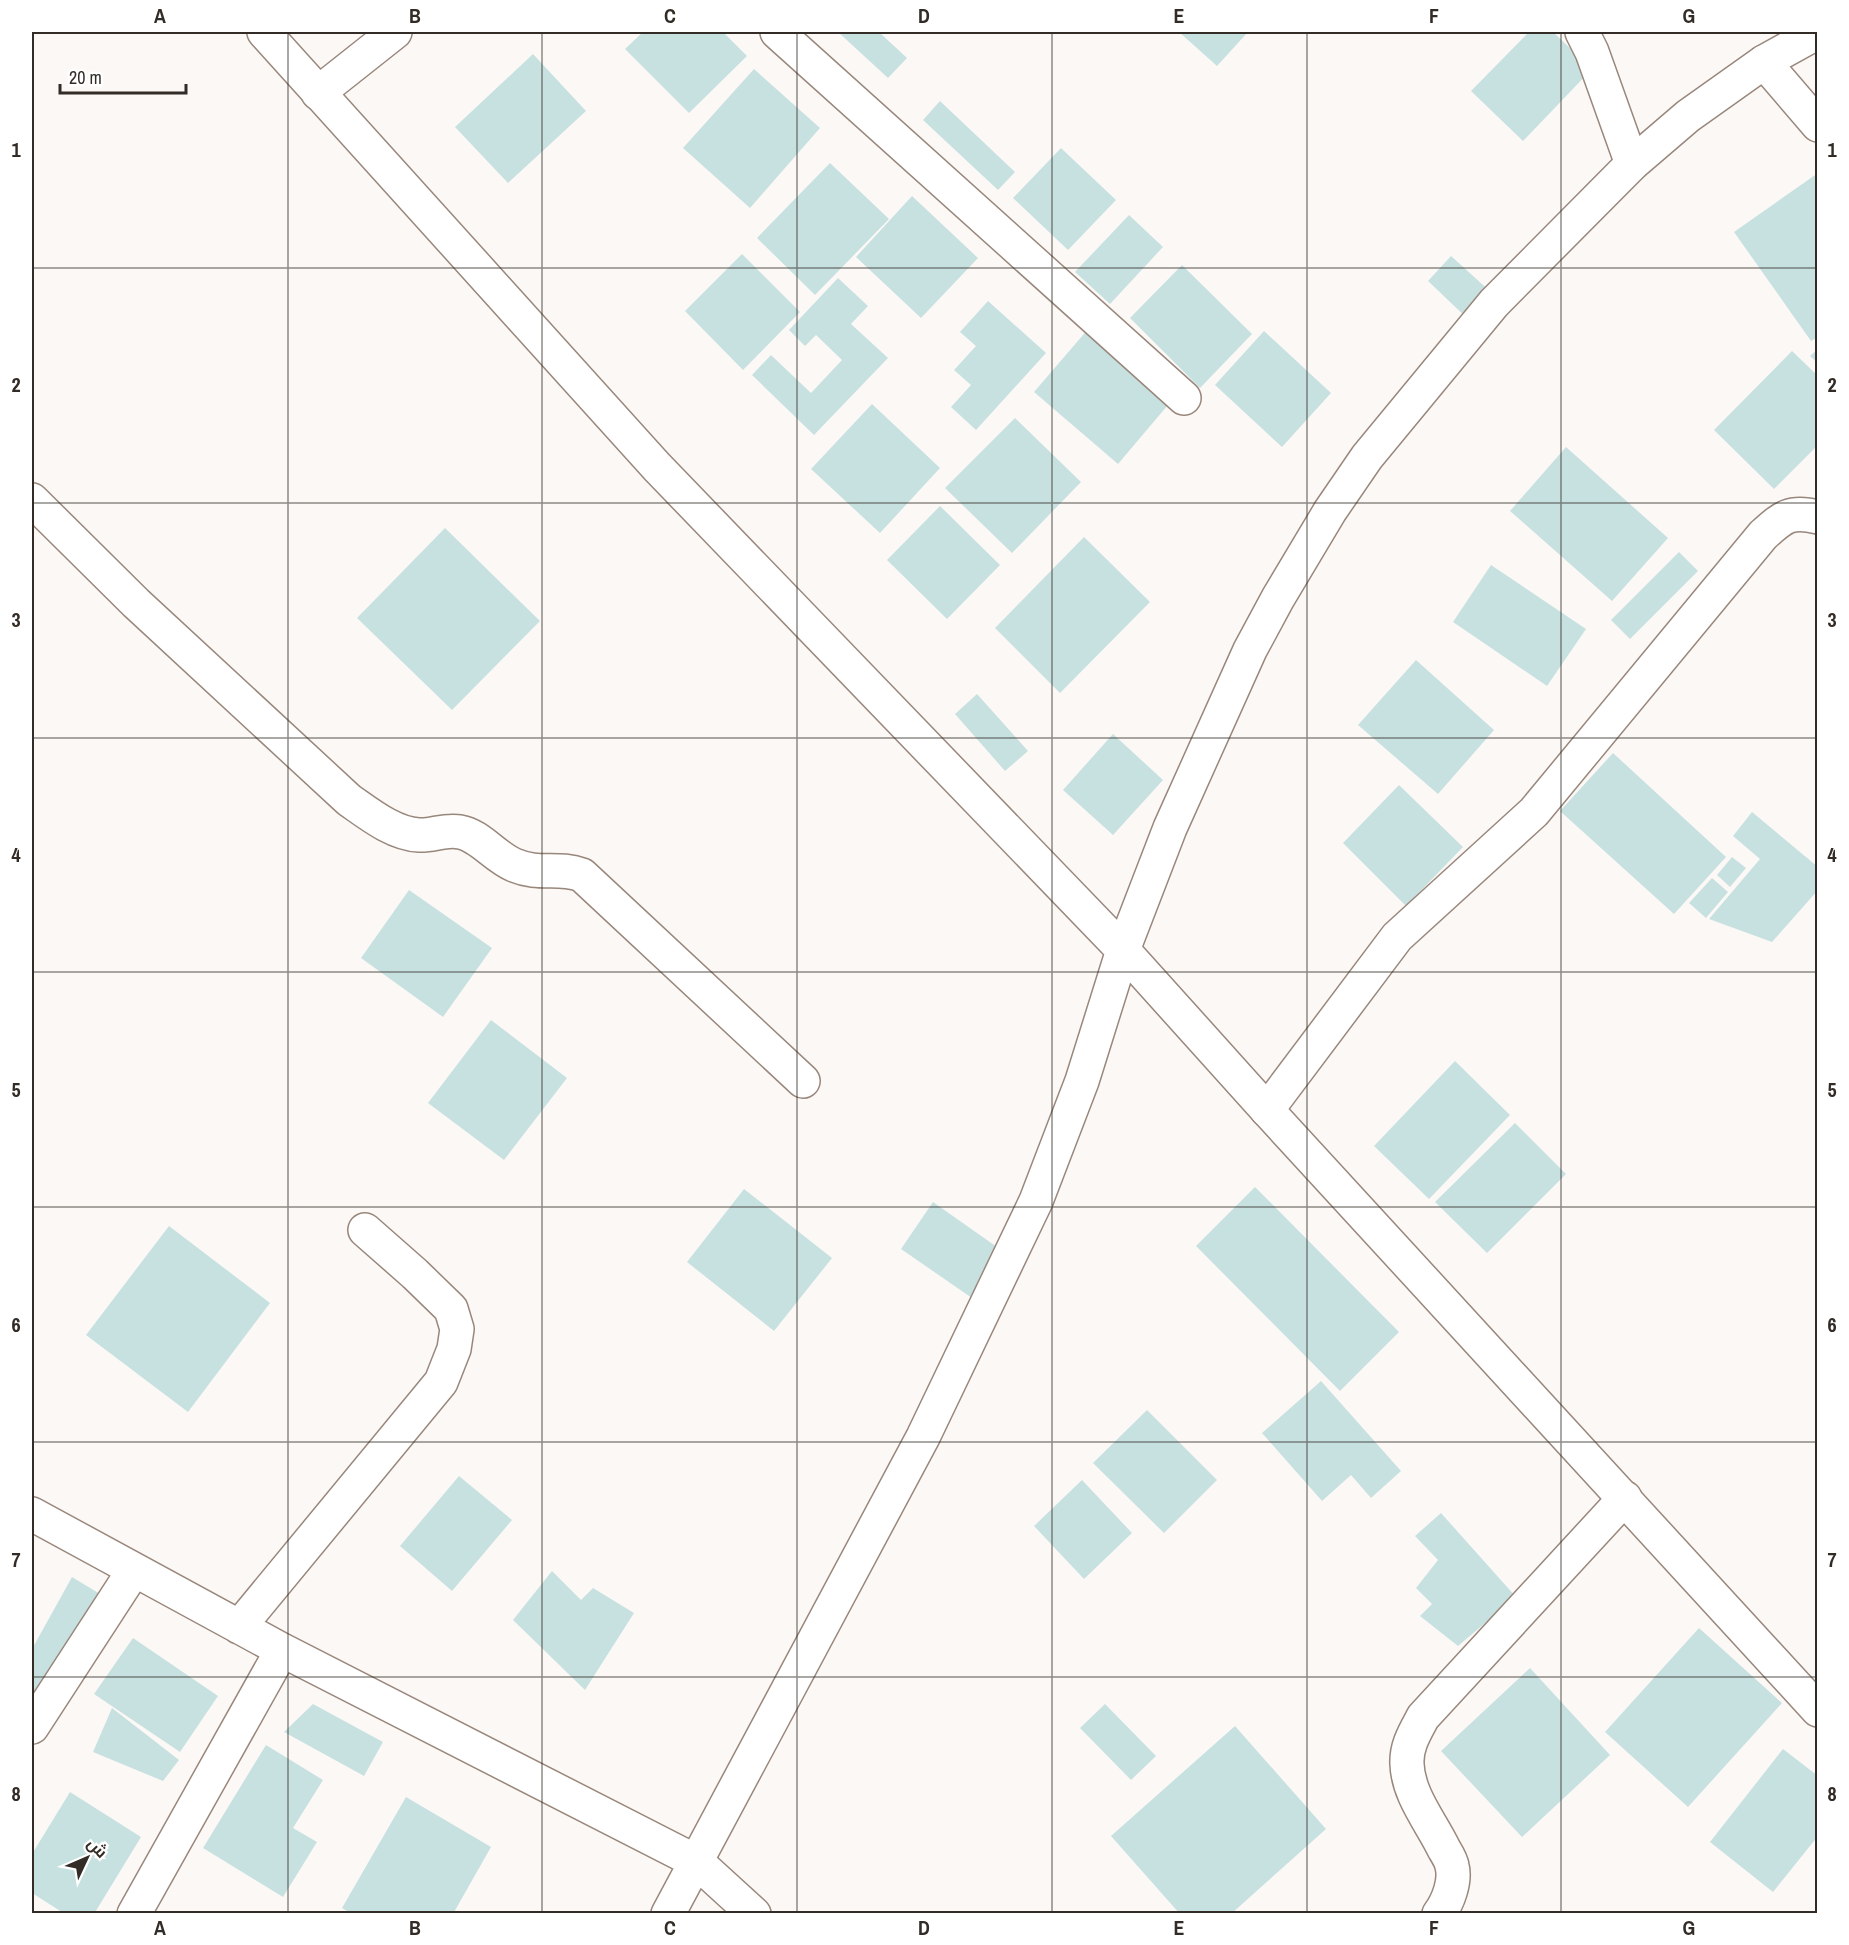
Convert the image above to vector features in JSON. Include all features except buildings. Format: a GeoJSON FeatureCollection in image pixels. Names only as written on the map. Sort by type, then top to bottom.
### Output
{"type":"FeatureCollection","features":[{"type":"Feature","properties":{"kind":"street"},"geometry":{"type":"LineString","coordinates":[[264,32],[657,467],[1123,950],[1818,1710]]}},
{"type":"Feature","properties":{"kind":"street"},"geometry":{"type":"LineString","coordinates":[[318,93],[395,32]]}},
{"type":"Feature","properties":{"kind":"street"},"geometry":{"type":"LineString","coordinates":[[777,32],[1184,398]]}},
{"type":"Feature","properties":{"kind":"street"},"geometry":{"type":"LineString","coordinates":[[1582,32],[1592,52],[1632,164]]}},
{"type":"Feature","properties":{"kind":"street"},"geometry":{"type":"LineString","coordinates":[[668,1914],[923,1437],[1036,1202],[1082,1081],[1123,950],[1170,828],[1222,709],[1278,598],[1330,511],[1373,448],[1494,303],[1632,164],[1688,116],[1764,62],[1818,32]]}},
{"type":"Feature","properties":{"kind":"street"},"geometry":{"type":"LineString","coordinates":[[1764,62],[1818,125]]}},
{"type":"Feature","properties":{"kind":"street"},"geometry":{"type":"LineString","coordinates":[[32,500],[135,603],[349,801],[407,833],[420,836],[436,832],[460,832],[475,838],[505,860],[523,868],[539,872],[569,870],[582,875],[803,1081]]}},
{"type":"Feature","properties":{"kind":"street"},"geometry":{"type":"LineString","coordinates":[[1267,1110],[1397,937],[1534,812],[1763,535],[1781,519],[1791,514],[1802,513],[1818,517]]}},
{"type":"Feature","properties":{"kind":"street"},"geometry":{"type":"LineString","coordinates":[[239,1627],[441,1382],[452,1358],[457,1329],[451,1309],[365,1230]]}},
{"type":"Feature","properties":{"kind":"street"},"geometry":{"type":"LineString","coordinates":[[1439,1914],[1446,1904],[1452,1882],[1452,1866],[1412,1790],[1407,1764],[1410,1741],[1423,1717],[1625,1498]]}},
{"type":"Feature","properties":{"kind":"street"},"geometry":{"type":"LineString","coordinates":[[32,1514],[282,1650],[697,1862],[754,1914]]}},
{"type":"Feature","properties":{"kind":"street"},"geometry":{"type":"LineString","coordinates":[[32,1726],[134,1570]]}},
{"type":"Feature","properties":{"kind":"street"},"geometry":{"type":"LineString","coordinates":[[134,1914],[282,1650]]}}]}
